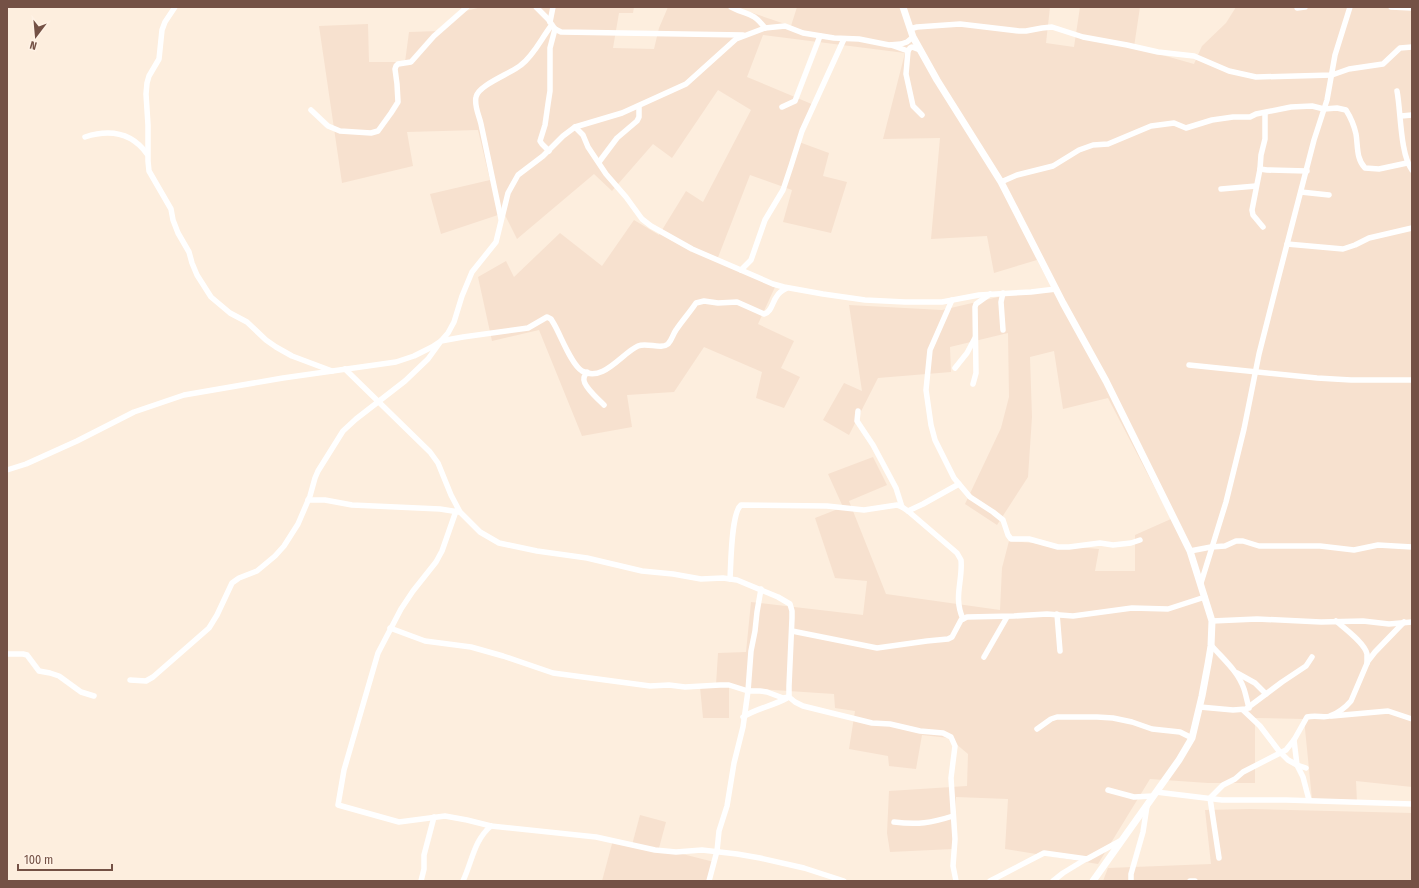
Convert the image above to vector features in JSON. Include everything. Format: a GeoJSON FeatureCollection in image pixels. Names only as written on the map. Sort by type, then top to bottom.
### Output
{"type":"FeatureCollection","features":[{"type":"Feature","properties":{"kind":"street"},"geometry":{"type":"LineString","coordinates":[[175,7],[165,22],[162,30],[159,59],[149,76],[147,83],[146,94],[149,171],[171,209],[175,227],[189,252],[197,275],[210,297],[230,313],[247,322],[266,340],[276,347],[292,356],[333,371]]}},
{"type":"Feature","properties":{"kind":"street"},"geometry":{"type":"LineString","coordinates":[[311,110],[328,126],[340,131],[371,133],[378,131],[398,102],[396,66],[398,64],[411,62],[434,36],[467,7]]}},
{"type":"Feature","properties":{"kind":"street"},"geometry":{"type":"LineString","coordinates":[[536,7],[552,26],[561,32],[745,35]]}},
{"type":"Feature","properties":{"kind":"street"},"geometry":{"type":"LineString","coordinates":[[548,151],[540,141],[545,125],[548,104],[553,7]]}},
{"type":"Feature","properties":{"kind":"street"},"geometry":{"type":"LineString","coordinates":[[731,7],[758,18],[765,28]]}},
{"type":"Feature","properties":{"kind":"street"},"geometry":{"type":"LineString","coordinates":[[903,7],[913,37],[920,50],[937,80],[1001,182],[1056,289],[1106,381],[1190,551],[1212,621],[1211,645],[1200,707],[1192,738],[1179,760],[1093,881]]}},
{"type":"Feature","properties":{"kind":"street"},"geometry":{"type":"LineString","coordinates":[[1297,8],[1305,7]]}},
{"type":"Feature","properties":{"kind":"street"},"geometry":{"type":"LineString","coordinates":[[1200,583],[1226,502],[1257,371],[1261,345],[1314,140],[1324,109],[1332,75],[1334,54],[1350,7]]}},
{"type":"Feature","properties":{"kind":"street"},"geometry":{"type":"LineString","coordinates":[[1391,7],[1412,8]]}},
{"type":"Feature","properties":{"kind":"street"},"geometry":{"type":"LineString","coordinates":[[910,29],[917,27],[960,24],[1019,31],[1052,27],[1083,37],[1158,52],[1194,56],[1229,71],[1250,77],[1332,75],[1349,69],[1383,64],[1400,48],[1412,47]]}},
{"type":"Feature","properties":{"kind":"street"},"geometry":{"type":"LineString","coordinates":[[501,221],[477,111],[476,96],[478,92],[499,77],[516,69],[526,61],[532,55],[552,26]]}},
{"type":"Feature","properties":{"kind":"street"},"geometry":{"type":"LineString","coordinates":[[130,680],[146,681],[153,677],[186,647],[205,633],[217,615],[232,583],[262,567],[284,546],[298,524],[318,471],[343,431],[405,381],[428,359],[448,333],[454,322],[462,296],[472,272],[496,242],[508,193],[518,175],[548,151],[562,136],[575,127],[622,113],[686,84],[736,39],[765,28],[785,26],[803,33],[889,45],[908,51]]}},
{"type":"Feature","properties":{"kind":"street"},"geometry":{"type":"LineString","coordinates":[[782,107],[795,101],[820,36]]}},
{"type":"Feature","properties":{"kind":"street"},"geometry":{"type":"LineString","coordinates":[[889,45],[907,42],[913,37]]}},
{"type":"Feature","properties":{"kind":"street"},"geometry":{"type":"LineString","coordinates":[[741,270],[751,260],[765,220],[783,190],[802,131],[844,39]]}},
{"type":"Feature","properties":{"kind":"street"},"geometry":{"type":"LineString","coordinates":[[920,50],[912,47],[908,51],[906,74],[913,106],[922,115]]}},
{"type":"Feature","properties":{"kind":"street"},"geometry":{"type":"LineString","coordinates":[[1397,91],[1401,116],[1403,146],[1407,163],[1412,170]]}},
{"type":"Feature","properties":{"kind":"street"},"geometry":{"type":"LineString","coordinates":[[598,162],[617,138],[637,121],[639,117],[639,106]]}},
{"type":"Feature","properties":{"kind":"street"},"geometry":{"type":"LineString","coordinates":[[1001,182],[1017,175],[1053,166],[1079,150],[1093,145],[1108,144],[1151,126],[1174,123],[1186,128],[1212,120],[1233,117],[1250,117],[1296,107],[1312,106],[1324,109],[1337,108],[1346,110],[1353,122],[1360,158],[1365,168],[1379,169],[1407,163]]}},
{"type":"Feature","properties":{"kind":"street"},"geometry":{"type":"LineString","coordinates":[[1263,227],[1252,212],[1265,139],[1265,113]]}},
{"type":"Feature","properties":{"kind":"street"},"geometry":{"type":"LineString","coordinates":[[1401,116],[1412,115]]}},
{"type":"Feature","properties":{"kind":"street"},"geometry":{"type":"LineString","coordinates":[[575,127],[583,135],[588,147],[606,174],[626,197],[642,219],[651,226],[692,249],[773,284],[787,288],[865,300],[905,302],[952,300],[990,294],[1056,289]]}},
{"type":"Feature","properties":{"kind":"street"},"geometry":{"type":"LineString","coordinates":[[85,137],[100,134],[121,135],[137,142],[148,155]]}},
{"type":"Feature","properties":{"kind":"street"},"geometry":{"type":"LineString","coordinates":[[1260,169],[1307,171]]}},
{"type":"Feature","properties":{"kind":"street"},"geometry":{"type":"LineString","coordinates":[[1221,189],[1256,186]]}},
{"type":"Feature","properties":{"kind":"street"},"geometry":{"type":"LineString","coordinates":[[1301,192],[1329,194]]}},
{"type":"Feature","properties":{"kind":"street"},"geometry":{"type":"LineString","coordinates":[[1287,244],[1343,249],[1369,238],[1412,228]]}},
{"type":"Feature","properties":{"kind":"street"},"geometry":{"type":"LineString","coordinates":[[7,470],[26,464],[77,441],[134,412],[184,395],[283,378],[396,362],[414,356],[441,341],[528,328],[546,317],[551,319],[570,355],[582,371],[604,371],[639,345],[664,346],[668,344],[676,330],[696,303],[704,301],[718,303],[737,302],[766,314],[770,310],[777,295],[787,288]]}},
{"type":"Feature","properties":{"kind":"street"},"geometry":{"type":"LineString","coordinates":[[1003,293],[1001,302],[1003,330]]}},
{"type":"Feature","properties":{"kind":"street"},"geometry":{"type":"LineString","coordinates":[[973,384],[976,373],[975,307],[976,304],[990,294]]}},
{"type":"Feature","properties":{"kind":"street"},"geometry":{"type":"LineString","coordinates":[[952,300],[930,350],[926,390],[929,417],[935,440],[949,470],[959,484],[970,497],[994,512],[1003,520],[1008,536],[1011,539],[1029,539],[1058,547],[1100,543],[1112,545],[1131,543],[1140,540]]}},
{"type":"Feature","properties":{"kind":"street"},"geometry":{"type":"LineString","coordinates":[[955,368],[967,353],[975,338]]}},
{"type":"Feature","properties":{"kind":"street"},"geometry":{"type":"LineString","coordinates":[[1189,365],[1330,379],[1412,380]]}},
{"type":"Feature","properties":{"kind":"street"},"geometry":{"type":"LineString","coordinates":[[345,369],[430,452],[438,463],[458,512],[487,537],[499,543],[508,545],[537,551],[587,558],[642,571],[701,579],[730,579],[761,589],[790,604],[792,611],[792,631],[789,697]]}},
{"type":"Feature","properties":{"kind":"street"},"geometry":{"type":"LineString","coordinates":[[587,372],[584,377],[584,382],[604,405]]}},
{"type":"Feature","properties":{"kind":"street"},"geometry":{"type":"LineString","coordinates":[[858,411],[857,421],[873,445],[896,488],[902,507]]}},
{"type":"Feature","properties":{"kind":"street"},"geometry":{"type":"LineString","coordinates":[[908,512],[959,484]]}},
{"type":"Feature","properties":{"kind":"street"},"geometry":{"type":"LineString","coordinates":[[308,500],[325,500],[342,504],[384,507],[428,508],[458,512]]}},
{"type":"Feature","properties":{"kind":"street"},"geometry":{"type":"LineString","coordinates":[[730,579],[736,512],[738,507],[741,505],[827,506],[864,510],[897,505],[902,507],[956,553],[961,560],[958,597],[959,609],[963,619]]}},
{"type":"Feature","properties":{"kind":"street"},"geometry":{"type":"LineString","coordinates":[[458,512],[436,562],[412,591],[390,628],[378,653],[344,770],[338,805],[399,822],[434,817],[455,817],[491,826],[596,837],[655,850],[676,852],[692,850],[717,852],[775,861],[804,868],[844,881]]}},
{"type":"Feature","properties":{"kind":"street"},"geometry":{"type":"LineString","coordinates":[[1190,551],[1225,546],[1236,541],[1243,541],[1259,546],[1320,546],[1354,550],[1378,545],[1412,547]]}},
{"type":"Feature","properties":{"kind":"street"},"geometry":{"type":"LineString","coordinates":[[709,881],[717,852],[719,831],[728,806],[734,764],[743,727],[743,717],[748,691],[750,652],[755,631],[761,589]]}},
{"type":"Feature","properties":{"kind":"street"},"geometry":{"type":"LineString","coordinates":[[792,631],[877,648],[948,639],[952,637],[961,620],[974,616],[1008,617],[1058,614],[1073,616],[1132,608],[1168,609],[1205,597]]}},
{"type":"Feature","properties":{"kind":"street"},"geometry":{"type":"LineString","coordinates":[[1058,614],[1060,651]]}},
{"type":"Feature","properties":{"kind":"street"},"geometry":{"type":"LineString","coordinates":[[984,657],[1008,617]]}},
{"type":"Feature","properties":{"kind":"street"},"geometry":{"type":"LineString","coordinates":[[1212,621],[1257,619],[1321,622],[1363,621],[1389,624],[1412,622]]}},
{"type":"Feature","properties":{"kind":"street"},"geometry":{"type":"LineString","coordinates":[[1336,621],[1352,633],[1363,646],[1367,652],[1366,666]]}},
{"type":"Feature","properties":{"kind":"street"},"geometry":{"type":"LineString","coordinates":[[1340,716],[1350,701],[1366,666],[1375,652],[1404,622]]}},
{"type":"Feature","properties":{"kind":"street"},"geometry":{"type":"LineString","coordinates":[[390,628],[425,641],[471,647],[553,673],[650,686],[669,685],[686,687],[720,684],[729,685],[748,691],[767,692],[783,698],[789,697],[802,706],[865,722],[890,724],[920,731],[938,732],[949,735],[953,739],[954,746],[951,778],[955,846],[953,866],[956,881]]}},
{"type":"Feature","properties":{"kind":"street"},"geometry":{"type":"LineString","coordinates":[[1211,645],[1236,673],[1244,689],[1246,709],[1266,735],[1281,753],[1297,766],[1306,768]]}},
{"type":"Feature","properties":{"kind":"street"},"geometry":{"type":"LineString","coordinates":[[7,654],[27,655],[39,671],[58,676],[81,692],[94,696]]}},
{"type":"Feature","properties":{"kind":"street"},"geometry":{"type":"LineString","coordinates":[[1200,707],[1246,709],[1306,666],[1312,657]]}},
{"type":"Feature","properties":{"kind":"street"},"geometry":{"type":"LineString","coordinates":[[1236,673],[1255,683],[1266,694]]}},
{"type":"Feature","properties":{"kind":"street"},"geometry":{"type":"LineString","coordinates":[[743,717],[750,712],[780,702],[789,697]]}},
{"type":"Feature","properties":{"kind":"street"},"geometry":{"type":"LineString","coordinates":[[1330,716],[1347,706]]}},
{"type":"Feature","properties":{"kind":"street"},"geometry":{"type":"LineString","coordinates":[[1210,798],[1223,785],[1235,779],[1243,772],[1286,750],[1308,717],[1340,716],[1388,711],[1412,718]]}},
{"type":"Feature","properties":{"kind":"street"},"geometry":{"type":"LineString","coordinates":[[1037,728],[1057,717],[1113,718],[1132,722],[1152,729],[1180,732],[1192,738]]}},
{"type":"Feature","properties":{"kind":"street"},"geometry":{"type":"LineString","coordinates":[[1294,740],[1297,766],[1303,777],[1310,800]]}},
{"type":"Feature","properties":{"kind":"street"},"geometry":{"type":"LineString","coordinates":[[1108,790],[1134,797],[1154,794],[1245,800],[1310,800],[1412,804]]}},
{"type":"Feature","properties":{"kind":"street"},"geometry":{"type":"LineString","coordinates":[[1210,798],[1219,858]]}},
{"type":"Feature","properties":{"kind":"street"},"geometry":{"type":"LineString","coordinates":[[1131,881],[1131,874],[1143,832],[1148,803]]}},
{"type":"Feature","properties":{"kind":"street"},"geometry":{"type":"LineString","coordinates":[[894,822],[912,824],[934,822],[953,816]]}},
{"type":"Feature","properties":{"kind":"street"},"geometry":{"type":"LineString","coordinates":[[421,881],[424,869],[424,855],[434,817]]}},
{"type":"Feature","properties":{"kind":"street"},"geometry":{"type":"LineString","coordinates":[[464,881],[479,839],[483,832],[491,826]]}},
{"type":"Feature","properties":{"kind":"street"},"geometry":{"type":"LineString","coordinates":[[1053,881],[1063,873],[1121,841]]}},
{"type":"Feature","properties":{"kind":"street"},"geometry":{"type":"LineString","coordinates":[[990,881],[1044,853],[1087,859]]}},
{"type":"Feature","properties":{"kind":"street"},"geometry":{"type":"LineString","coordinates":[[1190,881],[1195,881]]}},
{"type":"Feature","properties":{"kind":"shaded area"},"geometry":{"type":"Polygon","coordinates":[[[482,7],[634,7],[633,13],[619,13],[613,48],[654,49],[659,28],[668,7],[735,7],[791,26],[797,7],[1050,7],[1046,43],[1074,47],[1080,7],[1140,7],[1134,47],[1194,64],[1202,46],[1226,23],[1236,7],[1412,7],[1412,787],[1356,781],[1357,802],[1312,799],[1304,719],[1255,718],[1255,783],[1208,783],[1150,779],[1098,864],[1005,849],[1008,799],[956,797],[953,849],[890,852],[887,833],[889,791],[967,786],[968,754],[949,738],[922,735],[916,769],[889,766],[888,756],[849,749],[855,711],[835,708],[834,694],[729,687],[729,718],[703,718],[700,687],[716,685],[718,653],[746,652],[751,602],[863,615],[867,581],[835,578],[815,518],[843,507],[828,474],[873,457],[887,485],[849,501],[886,594],[1000,610],[1002,568],[1009,541],[1099,549],[1095,571],[1135,571],[1135,535],[1171,519],[1108,398],[1063,409],[1054,351],[1030,357],[1032,417],[1028,477],[997,525],[965,504],[1001,428],[1009,397],[1008,333],[950,347],[951,372],[878,378],[849,435],[823,420],[844,383],[862,391],[849,305],[942,310],[1011,294],[1054,292],[1037,260],[994,273],[987,236],[931,239],[940,138],[883,139],[905,53],[763,35],[747,77],[814,105],[799,142],[829,153],[823,176],[847,182],[831,233],[783,222],[792,190],[750,175],[717,260],[775,287],[758,324],[794,341],[781,368],[800,377],[784,408],[756,398],[762,372],[704,347],[674,392],[627,395],[632,427],[582,436],[539,330],[492,341],[478,277],[506,261],[514,277],[560,233],[602,266],[634,220],[659,235],[686,191],[703,202],[751,110],[718,90],[672,158],[653,144],[612,191],[594,174],[517,239],[504,213],[441,234],[430,194],[490,180],[478,130],[407,132],[413,166],[342,183],[319,26],[368,24],[369,62],[405,62],[409,32],[439,31],[461,12],[482,7]]]}},
{"type":"Feature","properties":{"kind":"shaded area"},"geometry":{"type":"Polygon","coordinates":[[[1250,809],[1412,813],[1412,881],[1103,881],[1108,868],[1211,864],[1205,810],[1250,809]]]}},
{"type":"Feature","properties":{"kind":"shaded area"},"geometry":{"type":"Polygon","coordinates":[[[640,815],[666,822],[659,848],[714,862],[709,881],[602,881],[613,840],[632,845],[640,815]]]}}]}
